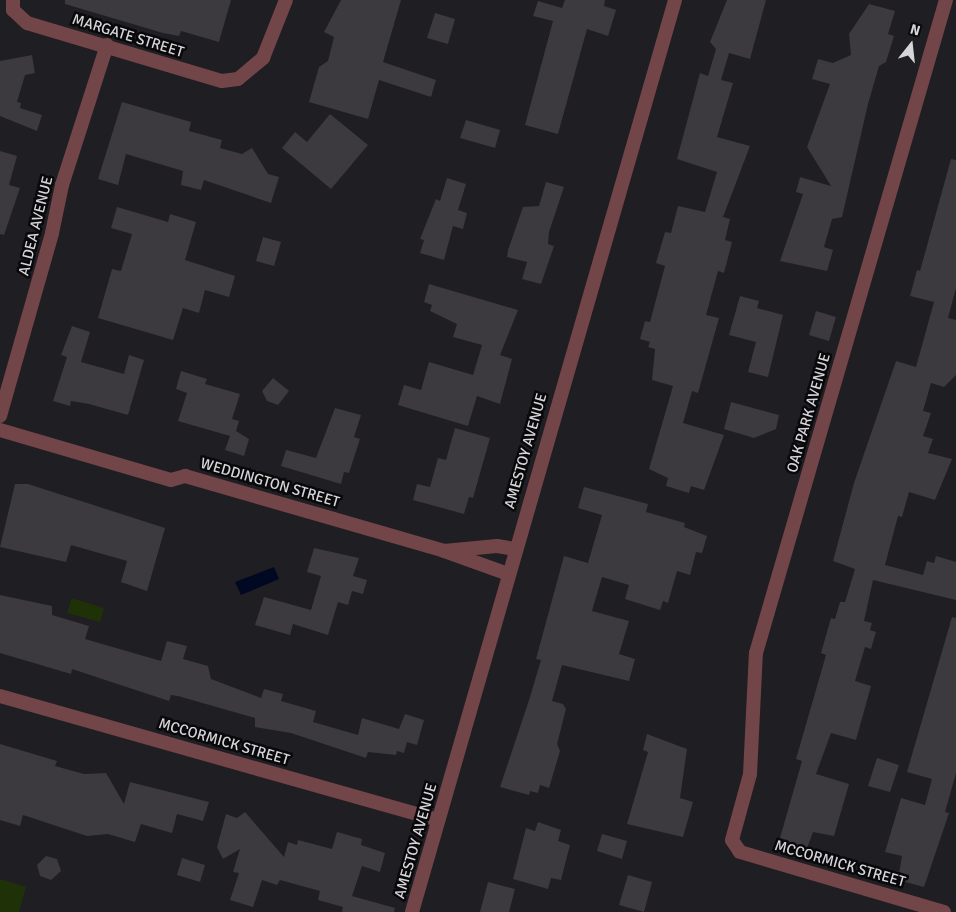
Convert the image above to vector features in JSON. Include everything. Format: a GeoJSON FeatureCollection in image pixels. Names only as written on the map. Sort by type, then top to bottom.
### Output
{"type":"FeatureCollection","features":[{"type":"Feature","properties":{"kind":"street","name":"MARGATE STREET"},"geometry":{"type":"LineString","coordinates":[[13,5],[27,23],[107,45],[222,81],[238,79],[263,58],[286,0]]}},
{"type":"Feature","properties":{"kind":"street","name":"AMESTOY AVENUE"},"geometry":{"type":"LineString","coordinates":[[412,912],[515,549],[675,0]]}},
{"type":"Feature","properties":{"kind":"street","name":"OAK PARK AVENUE"},"geometry":{"type":"LineString","coordinates":[[732,840],[750,774],[756,652],[946,0]]}},
{"type":"Feature","properties":{"kind":"street","name":"ALDEA AVENUE"},"geometry":{"type":"LineString","coordinates":[[0,416],[62,185],[107,45]]}},
{"type":"Feature","properties":{"kind":"street","name":"WEDDINGTON STREET"},"geometry":{"type":"LineString","coordinates":[[0,430],[170,480],[185,476],[444,550],[508,574]]}},
{"type":"Feature","properties":{"kind":"street","name":"WEDDINGTON STREET"},"geometry":{"type":"LineString","coordinates":[[444,550],[497,546],[515,549]]}},
{"type":"Feature","properties":{"kind":"street","name":"MCCORMICK STREET"},"geometry":{"type":"LineString","coordinates":[[0,696],[438,820]]}},
{"type":"Feature","properties":{"kind":"street","name":"MCCORMICK STREET"},"geometry":{"type":"LineString","coordinates":[[732,840],[740,852],[944,912]]}},
{"type":"Feature","properties":{"kind":"green space"},"geometry":{"type":"Polygon","coordinates":[[[72,598],[104,608],[100,622],[67,613],[72,598]]]}},
{"type":"Feature","properties":{"kind":"green space"},"geometry":{"type":"Polygon","coordinates":[[[0,879],[26,887],[19,912],[0,912],[0,879]]]}},
{"type":"Feature","properties":{"kind":"water"},"geometry":{"type":"Polygon","coordinates":[[[274,567],[279,579],[241,595],[235,582],[274,567]]]}},
{"type":"Feature","properties":{"kind":"building"},"geometry":{"type":"Polygon","coordinates":[[[65,0],[231,0],[219,42],[181,31],[179,36],[163,33],[65,4],[65,0]]]}},
{"type":"Feature","properties":{"kind":"building"},"geometry":{"type":"Polygon","coordinates":[[[341,0],[401,0],[383,62],[436,80],[431,97],[379,80],[368,119],[309,102],[319,67],[328,61],[334,37],[324,32],[341,0]]]}},
{"type":"Feature","properties":{"kind":"building"},"geometry":{"type":"Polygon","coordinates":[[[565,0],[605,0],[604,6],[616,10],[608,36],[587,29],[558,134],[525,125],[553,21],[533,16],[538,1],[562,8],[565,0]]]}},
{"type":"Feature","properties":{"kind":"building"},"geometry":{"type":"Polygon","coordinates":[[[727,0],[766,0],[750,59],[729,53],[721,80],[733,83],[717,137],[750,146],[723,217],[730,219],[725,240],[732,242],[724,273],[718,271],[706,315],[719,318],[698,393],[692,391],[683,423],[724,435],[704,490],[691,486],[689,493],[666,486],[668,478],[649,469],[673,386],[652,380],[655,349],[648,347],[650,342],[640,339],[645,321],[650,322],[665,266],[656,263],[665,232],[671,233],[678,206],[705,212],[717,172],[677,159],[700,73],[708,76],[716,49],[710,42],[727,0]]]}},
{"type":"Feature","properties":{"kind":"building"},"geometry":{"type":"Polygon","coordinates":[[[869,4],[895,11],[888,34],[894,36],[886,62],[879,66],[868,104],[842,217],[832,219],[824,247],[833,250],[827,271],[780,261],[803,194],[796,192],[800,177],[831,186],[807,147],[830,84],[812,79],[818,59],[833,63],[851,55],[849,34],[869,4]]]}},
{"type":"Feature","properties":{"kind":"building"},"geometry":{"type":"Polygon","coordinates":[[[435,13],[455,19],[448,44],[427,38],[435,13]]]}},
{"type":"Feature","properties":{"kind":"building"},"geometry":{"type":"Polygon","coordinates":[[[32,55],[35,73],[25,75],[17,102],[21,103],[20,108],[42,115],[37,131],[0,116],[0,61],[32,55]]]}},
{"type":"Feature","properties":{"kind":"building"},"geometry":{"type":"Polygon","coordinates":[[[122,102],[191,122],[189,131],[222,140],[220,148],[242,154],[252,148],[268,174],[279,177],[271,203],[204,180],[201,190],[181,185],[183,171],[126,154],[118,185],[98,179],[122,102]]]}},
{"type":"Feature","properties":{"kind":"building"},"geometry":{"type":"Polygon","coordinates":[[[330,114],[368,145],[331,189],[282,148],[295,132],[307,142],[330,114]]]}},
{"type":"Feature","properties":{"kind":"building"},"geometry":{"type":"Polygon","coordinates":[[[466,120],[500,130],[495,148],[460,138],[466,120]]]}},
{"type":"Feature","properties":{"kind":"building"},"geometry":{"type":"Polygon","coordinates":[[[0,151],[17,156],[9,185],[20,188],[4,235],[0,234],[0,151]]]}},
{"type":"Feature","properties":{"kind":"building"},"geometry":{"type":"Polygon","coordinates":[[[951,159],[956,160],[956,288],[948,318],[956,320],[956,375],[944,387],[931,383],[923,411],[931,413],[923,436],[933,439],[928,453],[952,459],[935,500],[909,492],[902,517],[898,516],[885,565],[923,575],[927,561],[934,563],[936,556],[956,562],[956,600],[873,580],[864,621],[872,623],[870,630],[876,632],[871,649],[865,647],[855,681],[871,686],[856,740],[831,733],[816,774],[849,784],[834,836],[813,832],[805,854],[778,845],[802,761],[796,759],[826,655],[821,653],[831,618],[835,619],[840,602],[845,602],[855,569],[833,561],[854,483],[896,361],[916,367],[934,302],[910,296],[917,270],[920,271],[951,159]]]}},
{"type":"Feature","properties":{"kind":"building"},"geometry":{"type":"Polygon","coordinates":[[[447,178],[466,184],[458,210],[467,213],[463,229],[453,226],[444,260],[420,253],[424,240],[420,239],[436,199],[440,201],[447,178]]]}},
{"type":"Feature","properties":{"kind":"building"},"geometry":{"type":"Polygon","coordinates":[[[546,182],[564,187],[549,232],[548,244],[554,246],[541,284],[522,279],[527,262],[507,257],[523,207],[539,206],[546,182]]]}},
{"type":"Feature","properties":{"kind":"building"},"geometry":{"type":"Polygon","coordinates":[[[117,207],[168,222],[170,214],[196,222],[185,260],[235,276],[229,297],[205,290],[199,313],[183,308],[173,340],[98,318],[112,269],[121,271],[132,234],[111,228],[117,207]]]}},
{"type":"Feature","properties":{"kind":"building"},"geometry":{"type":"Polygon","coordinates":[[[263,237],[281,242],[274,266],[256,261],[263,237]]]}},
{"type":"Feature","properties":{"kind":"building"},"geometry":{"type":"Polygon","coordinates":[[[429,284],[518,310],[500,355],[512,359],[500,404],[477,396],[468,426],[398,405],[404,385],[421,390],[429,362],[473,375],[482,345],[453,337],[457,324],[430,311],[432,305],[424,302],[429,284]]]}},
{"type":"Feature","properties":{"kind":"building"},"geometry":{"type":"Polygon","coordinates":[[[740,296],[759,301],[757,308],[783,315],[768,377],[748,372],[756,342],[729,335],[740,296]]]}},
{"type":"Feature","properties":{"kind":"building"},"geometry":{"type":"Polygon","coordinates":[[[816,311],[836,317],[829,341],[809,335],[816,311]]]}},
{"type":"Feature","properties":{"kind":"building"},"geometry":{"type":"Polygon","coordinates":[[[72,326],[90,332],[81,362],[124,374],[129,355],[144,360],[128,415],[89,404],[71,401],[70,406],[53,401],[67,357],[61,355],[72,326]]]}},
{"type":"Feature","properties":{"kind":"building"},"geometry":{"type":"Polygon","coordinates":[[[181,371],[207,379],[205,384],[240,394],[232,419],[239,421],[236,431],[249,439],[244,456],[225,450],[230,436],[178,421],[187,393],[176,389],[181,371]]]}},
{"type":"Feature","properties":{"kind":"building"},"geometry":{"type":"Polygon","coordinates":[[[273,378],[289,391],[278,405],[267,401],[262,391],[273,378]]]}},
{"type":"Feature","properties":{"kind":"building"},"geometry":{"type":"Polygon","coordinates":[[[731,402],[779,415],[776,429],[754,438],[724,429],[731,402]]]}},
{"type":"Feature","properties":{"kind":"building"},"geometry":{"type":"Polygon","coordinates":[[[335,408],[361,415],[354,437],[360,439],[349,473],[344,472],[341,484],[281,466],[286,450],[316,458],[335,408]]]}},
{"type":"Feature","properties":{"kind":"building"},"geometry":{"type":"Polygon","coordinates":[[[455,428],[490,438],[473,498],[469,497],[464,514],[413,500],[417,484],[430,487],[438,458],[446,460],[455,428]]]}},
{"type":"Feature","properties":{"kind":"building"},"geometry":{"type":"Polygon","coordinates":[[[15,484],[28,484],[165,528],[147,591],[121,582],[127,561],[71,545],[66,562],[0,547],[15,484]]]}},
{"type":"Feature","properties":{"kind":"building"},"geometry":{"type":"Polygon","coordinates":[[[584,487],[648,504],[646,512],[685,523],[684,527],[707,536],[702,553],[696,552],[690,575],[677,571],[668,603],[663,601],[660,610],[625,599],[629,585],[602,577],[592,611],[629,621],[619,654],[635,659],[629,681],[562,665],[552,701],[563,704],[566,709],[557,744],[560,751],[549,788],[540,785],[538,793],[530,791],[529,795],[500,787],[541,660],[536,659],[564,556],[588,563],[602,515],[578,508],[584,487]]]}},
{"type":"Feature","properties":{"kind":"building"},"geometry":{"type":"Polygon","coordinates":[[[314,548],[359,558],[353,576],[367,580],[363,594],[352,591],[348,605],[338,602],[328,635],[293,624],[290,635],[255,625],[264,597],[311,610],[321,576],[307,572],[314,548]]]}},
{"type":"Feature","properties":{"kind":"building"},"geometry":{"type":"Polygon","coordinates":[[[0,595],[52,606],[52,615],[89,626],[85,639],[161,661],[167,641],[187,646],[183,659],[208,666],[211,679],[261,698],[264,689],[283,694],[281,701],[316,711],[313,722],[358,735],[362,718],[399,729],[405,714],[424,720],[417,745],[407,742],[404,753],[397,751],[396,755],[368,752],[366,758],[291,733],[255,727],[255,718],[178,696],[171,695],[169,701],[72,669],[71,674],[0,653],[0,595]]]}},
{"type":"Feature","properties":{"kind":"building"},"geometry":{"type":"Polygon","coordinates":[[[952,617],[956,618],[956,773],[945,812],[949,813],[924,887],[898,880],[902,856],[885,852],[901,798],[925,805],[932,779],[907,772],[952,617]]]}},
{"type":"Feature","properties":{"kind":"building"},"geometry":{"type":"Polygon","coordinates":[[[647,734],[687,749],[680,798],[693,802],[683,837],[627,824],[648,752],[643,750],[647,734]]]}},
{"type":"Feature","properties":{"kind":"building"},"geometry":{"type":"Polygon","coordinates":[[[0,744],[57,761],[55,766],[84,774],[106,773],[124,804],[130,782],[209,802],[203,821],[177,814],[172,833],[141,824],[135,842],[108,834],[87,836],[23,815],[20,826],[0,820],[0,744]]]}},
{"type":"Feature","properties":{"kind":"building"},"geometry":{"type":"Polygon","coordinates":[[[877,758],[899,765],[890,792],[868,786],[877,758]]]}},
{"type":"Feature","properties":{"kind":"building"},"geometry":{"type":"Polygon","coordinates":[[[245,812],[284,857],[288,842],[297,845],[298,840],[332,849],[337,832],[362,839],[361,845],[385,853],[380,872],[362,866],[352,896],[395,908],[394,912],[342,912],[343,907],[318,900],[320,891],[280,880],[277,885],[262,880],[253,907],[230,900],[239,873],[233,872],[240,849],[223,859],[217,847],[226,814],[237,818],[245,812]]]}},
{"type":"Feature","properties":{"kind":"building"},"geometry":{"type":"Polygon","coordinates":[[[538,822],[561,830],[558,841],[570,845],[561,880],[551,878],[548,889],[513,879],[526,828],[535,831],[538,822]]]}},
{"type":"Feature","properties":{"kind":"building"},"geometry":{"type":"Polygon","coordinates":[[[602,834],[627,841],[622,859],[597,851],[602,834]]]}},
{"type":"Feature","properties":{"kind":"building"},"geometry":{"type":"Polygon","coordinates":[[[46,856],[57,859],[61,871],[51,880],[40,876],[37,865],[46,856]]]}},
{"type":"Feature","properties":{"kind":"building"},"geometry":{"type":"Polygon","coordinates":[[[182,858],[205,865],[200,882],[177,875],[182,858]]]}},
{"type":"Feature","properties":{"kind":"building"},"geometry":{"type":"Polygon","coordinates":[[[628,875],[652,882],[644,912],[619,905],[628,875]]]}},
{"type":"Feature","properties":{"kind":"building"},"geometry":{"type":"Polygon","coordinates":[[[488,882],[515,889],[509,912],[480,912],[488,882]]]}}]}
